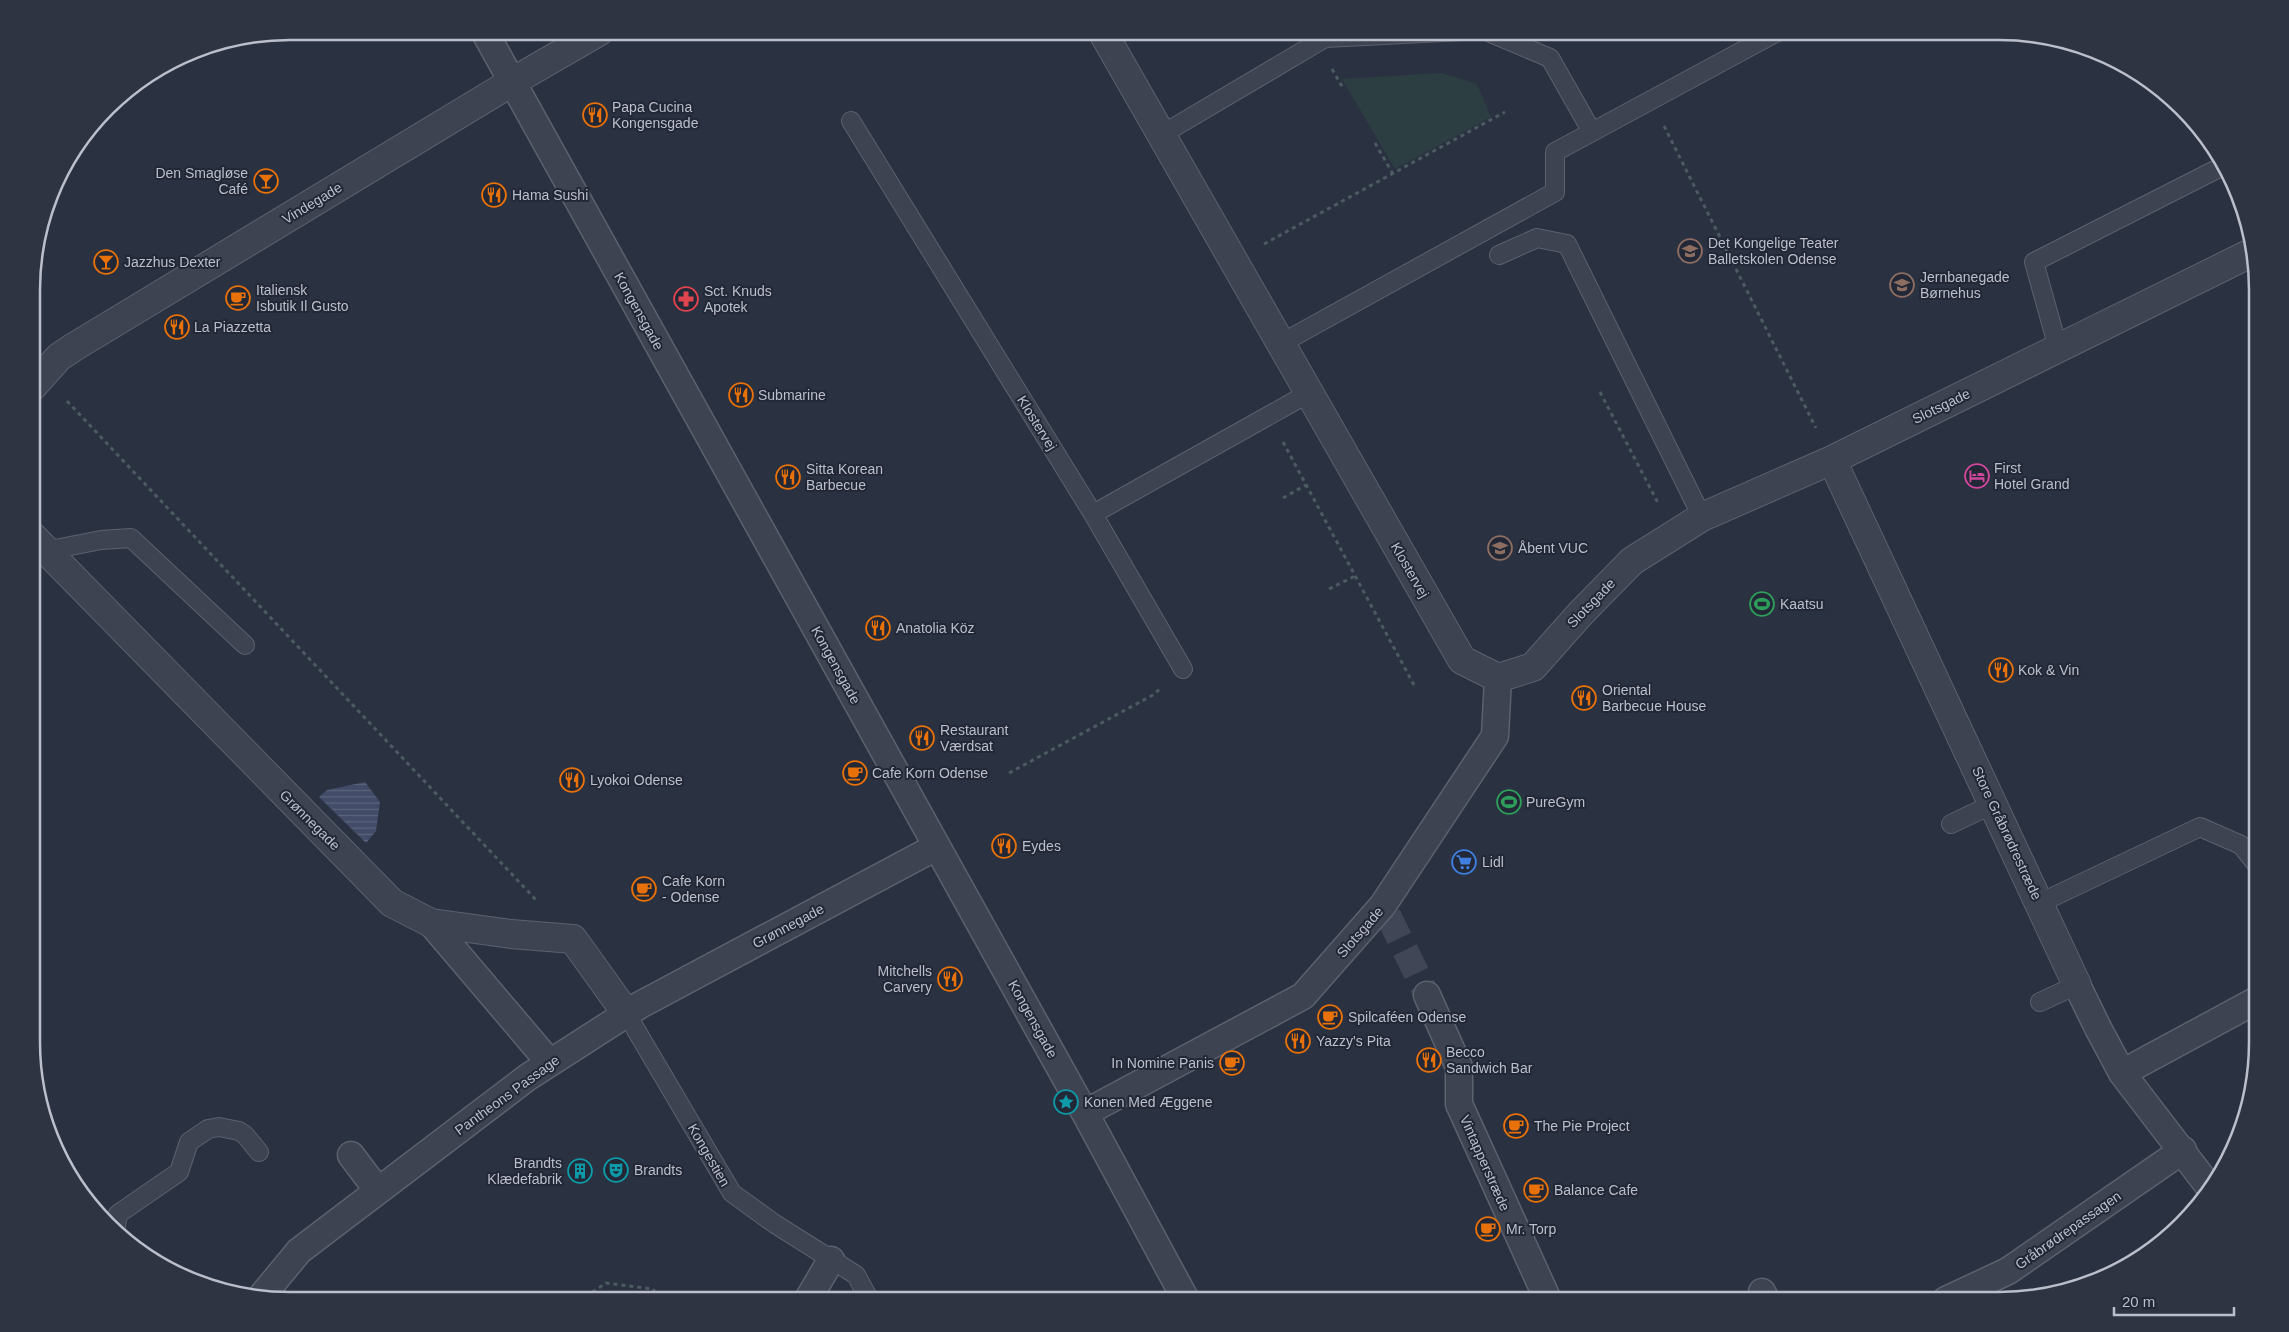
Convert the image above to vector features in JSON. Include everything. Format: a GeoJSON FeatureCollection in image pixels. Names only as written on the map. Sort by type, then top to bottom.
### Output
{"type":"FeatureCollection","features":[{"type":"Feature","properties":{"kind":"street","name":"Kongensgade"},"geometry":{"type":"LineString","coordinates":[[489,40],[1085,1113],[1182,1292]]}},
{"type":"Feature","properties":{"kind":"street","name":"Vindegade"},"geometry":{"type":"LineString","coordinates":[[40,378],[59,357],[74,347],[584,40]]}},
{"type":"Feature","properties":{"kind":"street","name":"Klostervej"},"geometry":{"type":"LineString","coordinates":[[1107,40],[1462,660],[1498,678]]}},
{"type":"Feature","properties":{"kind":"street","name":"Slotsgade"},"geometry":{"type":"LineString","coordinates":[[1085,1113],[1303,996],[1386,910],[1495,736],[1498,678],[1533,667],[1581,613],[1632,561],[1702,517],[1832,460],[2246,255]]}},
{"type":"Feature","properties":{"kind":"street","name":"Store Gråbrødrestræde"},"geometry":{"type":"LineString","coordinates":[[1832,460],[2098,1028],[2122,1073],[2206,1182]]}},
{"type":"Feature","properties":{"kind":"street","name":"Grønnegade"},"geometry":{"type":"LineString","coordinates":[[40,545],[392,904],[431,924],[510,934],[572,939]]}},
{"type":"Feature","properties":{"kind":"street","name":"Grønnegade"},"geometry":{"type":"LineString","coordinates":[[633,1009],[936,847]]}},
{"type":"Feature","properties":{"kind":"street"},"geometry":{"type":"LineString","coordinates":[[431,924],[550,1063]]}},
{"type":"Feature","properties":{"kind":"street"},"geometry":{"type":"LineString","coordinates":[[572,939],[633,1009]]}},
{"type":"Feature","properties":{"kind":"street","name":"Vintapperstræde"},"geometry":{"type":"LineString","coordinates":[[1427,995],[1459,1067],[1459,1104],[1544,1292]]}},
{"type":"Feature","properties":{"kind":"street"},"geometry":{"type":"LineString","coordinates":[[2122,1073],[2249,1004]]}},
{"type":"Feature","properties":{"kind":"street","name":"Pantheons Passage"},"geometry":{"type":"LineString","coordinates":[[266,1291],[299,1251],[528,1077],[633,1009]]}},
{"type":"Feature","properties":{"kind":"street","name":"Gråbrødrepassagen"},"geometry":{"type":"LineString","coordinates":[[1963,1292],[2008,1271],[2183,1150]]}},
{"type":"Feature","properties":{"kind":"street"},"geometry":{"type":"LineString","coordinates":[[352,1155],[378,1191]]}},
{"type":"Feature","properties":{"kind":"street"},"geometry":{"type":"LineString","coordinates":[[812,1292],[831,1260]]}},
{"type":"Feature","properties":{"kind":"lane"},"geometry":{"type":"LineString","coordinates":[[1161,135],[1322,40]]}},
{"type":"Feature","properties":{"kind":"lane"},"geometry":{"type":"LineString","coordinates":[[1507,40],[1550,58],[1592,132]]}},
{"type":"Feature","properties":{"kind":"lane"},"geometry":{"type":"LineString","coordinates":[[1280,344],[1555,192],[1555,152],[1763,40]]}},
{"type":"Feature","properties":{"kind":"lane","name":"Klostervej"},"geometry":{"type":"LineString","coordinates":[[851,121],[1093,514],[1182,669]]}},
{"type":"Feature","properties":{"kind":"lane"},"geometry":{"type":"LineString","coordinates":[[2058,348],[2034,262],[2217,169]]}},
{"type":"Feature","properties":{"kind":"lane"},"geometry":{"type":"LineString","coordinates":[[1499,255],[1537,238],[1567,244],[1702,517]]}},
{"type":"Feature","properties":{"kind":"lane"},"geometry":{"type":"LineString","coordinates":[[1093,514],[1309,393]]}},
{"type":"Feature","properties":{"kind":"lane"},"geometry":{"type":"LineString","coordinates":[[40,544],[131,538],[245,645]]}},
{"type":"Feature","properties":{"kind":"lane"},"geometry":{"type":"LineString","coordinates":[[1951,824],[1993,804]]}},
{"type":"Feature","properties":{"kind":"lane"},"geometry":{"type":"LineString","coordinates":[[2040,903],[2200,827],[2241,845],[2249,855]]}},
{"type":"Feature","properties":{"kind":"lane"},"geometry":{"type":"LineString","coordinates":[[2040,1002],[2077,985]]}},
{"type":"Feature","properties":{"kind":"lane","name":"Kongestien"},"geometry":{"type":"LineString","coordinates":[[633,1009],[732,1193],[775,1224],[856,1274],[865,1292]]}},
{"type":"Feature","properties":{"kind":"lane"},"geometry":{"type":"LineString","coordinates":[[117,1222],[118,1214],[179,1172],[189,1142],[208,1129],[219,1127],[232,1128],[245,1135],[259,1152]]}},
{"type":"Feature","properties":{"kind":"path"},"geometry":{"type":"LineString","coordinates":[[1651,100],[1832,460]]}},
{"type":"Feature","properties":{"kind":"path"},"geometry":{"type":"LineString","coordinates":[[1233,262],[1505,112]]}},
{"type":"Feature","properties":{"kind":"path"},"geometry":{"type":"LineString","coordinates":[[1375,142],[1393,174]]}},
{"type":"Feature","properties":{"kind":"path"},"geometry":{"type":"LineString","coordinates":[[40,382],[572,939]]}},
{"type":"Feature","properties":{"kind":"path"},"geometry":{"type":"LineString","coordinates":[[1600,392],[1675,534]]}},
{"type":"Feature","properties":{"kind":"path"},"geometry":{"type":"LineString","coordinates":[[1268,415],[1414,685]]}},
{"type":"Feature","properties":{"kind":"path"},"geometry":{"type":"LineString","coordinates":[[1283,498],[1306,485]]}},
{"type":"Feature","properties":{"kind":"path"},"geometry":{"type":"LineString","coordinates":[[1329,588],[1355,576]]}},
{"type":"Feature","properties":{"kind":"path"},"geometry":{"type":"LineString","coordinates":[[1009,773],[1153,695],[1182,669]]}},
{"type":"Feature","properties":{"kind":"path"},"geometry":{"type":"LineString","coordinates":[[592,1292],[606,1282],[653,1289],[655,1292]]}},
{"type":"Feature","properties":{"kind":"shaded area"},"geometry":{"type":"Polygon","coordinates":[[[1441,73],[1477,84],[1491,117],[1395,169],[1342,79],[1441,73]]]}},
{"type":"Feature","properties":{"kind":"water"},"geometry":{"type":"Polygon","coordinates":[[[365,782],[380,802],[376,831],[366,843],[319,797],[327,790],[365,782]]]}},
{"type":"Feature","properties":{"kind":"tunnel"},"geometry":{"type":"LineString","coordinates":[[1388,915],[1427,995]]}},
{"type":"Feature","properties":{"kind":"place","name":"Papa Cucina Kongensgade"},"geometry":{"type":"Point","coordinates":[595,115]}},
{"type":"Feature","properties":{"kind":"place","name":"Den Smagløse Café"},"geometry":{"type":"Point","coordinates":[266,181]}},
{"type":"Feature","properties":{"kind":"place","name":"Hama Sushi"},"geometry":{"type":"Point","coordinates":[494,195]}},
{"type":"Feature","properties":{"kind":"place","name":"Det Kongelige Teater Balletskolen Odense"},"geometry":{"type":"Point","coordinates":[1690,251]}},
{"type":"Feature","properties":{"kind":"place","name":"Jazzhus Dexter"},"geometry":{"type":"Point","coordinates":[106,262]}},
{"type":"Feature","properties":{"kind":"place","name":"Jernbanegade Børnehus"},"geometry":{"type":"Point","coordinates":[1902,285]}},
{"type":"Feature","properties":{"kind":"place","name":"Italiensk Isbutik Il Gusto"},"geometry":{"type":"Point","coordinates":[238,298]}},
{"type":"Feature","properties":{"kind":"place","name":"Sct. Knuds Apotek"},"geometry":{"type":"Point","coordinates":[686,299]}},
{"type":"Feature","properties":{"kind":"place","name":"La Piazzetta"},"geometry":{"type":"Point","coordinates":[177,327]}},
{"type":"Feature","properties":{"kind":"place","name":"Submarine"},"geometry":{"type":"Point","coordinates":[741,395]}},
{"type":"Feature","properties":{"kind":"place","name":"First Hotel Grand"},"geometry":{"type":"Point","coordinates":[1977,476]}},
{"type":"Feature","properties":{"kind":"place","name":"Sitta Korean Barbecue"},"geometry":{"type":"Point","coordinates":[788,477]}},
{"type":"Feature","properties":{"kind":"place","name":"Åbent VUC"},"geometry":{"type":"Point","coordinates":[1500,548]}},
{"type":"Feature","properties":{"kind":"place","name":"Kaatsu"},"geometry":{"type":"Point","coordinates":[1762,604]}},
{"type":"Feature","properties":{"kind":"place","name":"Anatolia Köz"},"geometry":{"type":"Point","coordinates":[878,628]}},
{"type":"Feature","properties":{"kind":"place","name":"Kok & Vin"},"geometry":{"type":"Point","coordinates":[2001,670]}},
{"type":"Feature","properties":{"kind":"place","name":"Oriental Barbecue House"},"geometry":{"type":"Point","coordinates":[1584,698]}},
{"type":"Feature","properties":{"kind":"place","name":"Restaurant Værdsat"},"geometry":{"type":"Point","coordinates":[922,738]}},
{"type":"Feature","properties":{"kind":"place","name":"Cafe Korn Odense"},"geometry":{"type":"Point","coordinates":[855,773]}},
{"type":"Feature","properties":{"kind":"place","name":"Lyokoi Odense"},"geometry":{"type":"Point","coordinates":[572,780]}},
{"type":"Feature","properties":{"kind":"place","name":"PureGym"},"geometry":{"type":"Point","coordinates":[1509,802]}},
{"type":"Feature","properties":{"kind":"place","name":"Eydes"},"geometry":{"type":"Point","coordinates":[1004,846]}},
{"type":"Feature","properties":{"kind":"place","name":"Lidl"},"geometry":{"type":"Point","coordinates":[1464,862]}},
{"type":"Feature","properties":{"kind":"place","name":"Cafe Korn - Odense"},"geometry":{"type":"Point","coordinates":[644,889]}},
{"type":"Feature","properties":{"kind":"place","name":"Mitchells Carvery"},"geometry":{"type":"Point","coordinates":[950,979]}},
{"type":"Feature","properties":{"kind":"place","name":"Spilcaféen Odense"},"geometry":{"type":"Point","coordinates":[1330,1017]}},
{"type":"Feature","properties":{"kind":"place","name":"Yazzy's Pita"},"geometry":{"type":"Point","coordinates":[1298,1041]}},
{"type":"Feature","properties":{"kind":"place","name":"Becco Sandwich Bar"},"geometry":{"type":"Point","coordinates":[1429,1060]}},
{"type":"Feature","properties":{"kind":"place","name":"In Nomine Panis"},"geometry":{"type":"Point","coordinates":[1232,1063]}},
{"type":"Feature","properties":{"kind":"place","name":"Konen Med Æggene"},"geometry":{"type":"Point","coordinates":[1066,1102]}},
{"type":"Feature","properties":{"kind":"place","name":"The Pie Project"},"geometry":{"type":"Point","coordinates":[1516,1126]}},
{"type":"Feature","properties":{"kind":"place","name":"Brandts"},"geometry":{"type":"Point","coordinates":[616,1170]}},
{"type":"Feature","properties":{"kind":"place","name":"Brandts Klædefabrik"},"geometry":{"type":"Point","coordinates":[580,1171]}},
{"type":"Feature","properties":{"kind":"place","name":"Balance Cafe"},"geometry":{"type":"Point","coordinates":[1536,1190]}},
{"type":"Feature","properties":{"kind":"place","name":"Mr. Torp"},"geometry":{"type":"Point","coordinates":[1488,1229]}}]}
